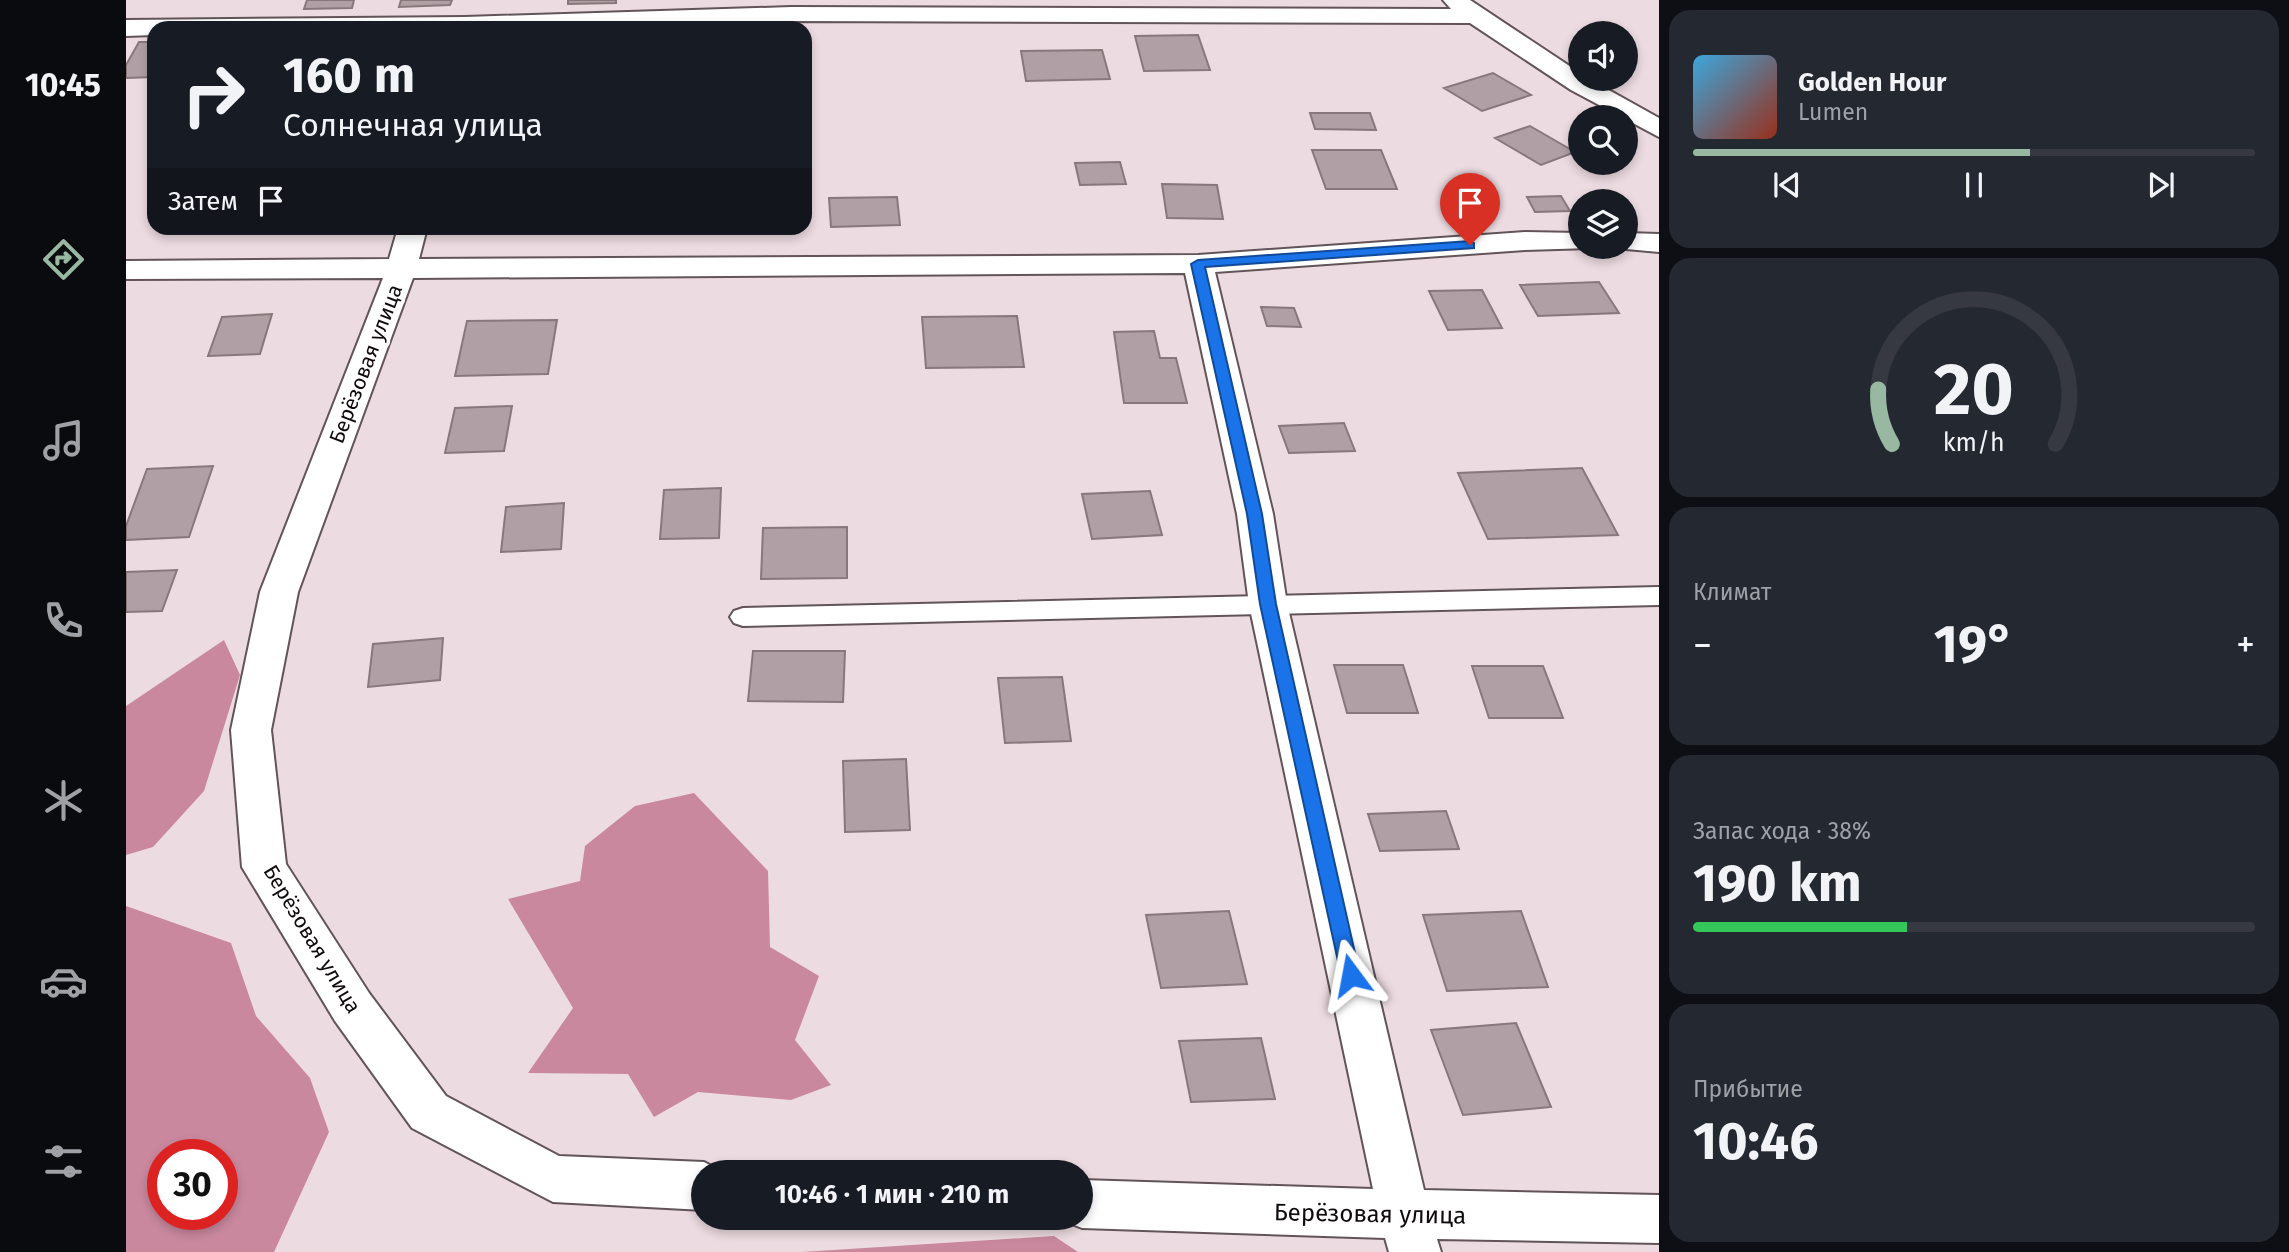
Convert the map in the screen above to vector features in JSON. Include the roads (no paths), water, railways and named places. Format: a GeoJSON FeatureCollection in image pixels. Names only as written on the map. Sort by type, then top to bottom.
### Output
{"type":"FeatureCollection","features":[{"type":"Feature","properties":{"kind":"street"},"geometry":{"type":"LineString","coordinates":[[466,21],[472,0]]}},
{"type":"Feature","properties":{"kind":"street"},"geometry":{"type":"LineString","coordinates":[[590,21],[791,13],[1465,8],[1496,33],[1573,82],[1659,129]]}},
{"type":"Feature","properties":{"kind":"street"},"geometry":{"type":"LineString","coordinates":[[126,28],[147,28]]}},
{"type":"Feature","properties":{"kind":"street","name":"Берёзовая улица"},"geometry":{"type":"LineString","coordinates":[[410,235],[401,270],[279,592],[251,730],[264,867],[352,1007],[429,1112],[553,1180],[691,1185]]}},
{"type":"Feature","properties":{"kind":"street"},"geometry":{"type":"LineString","coordinates":[[126,270],[1198,264],[1525,241],[1568,242]]}},
{"type":"Feature","properties":{"kind":"street"},"geometry":{"type":"LineString","coordinates":[[1638,242],[1659,243]]}},
{"type":"Feature","properties":{"kind":"street"},"geometry":{"type":"LineString","coordinates":[[1198,264],[1255,514],[1268,604],[1410,1233]]}},
{"type":"Feature","properties":{"kind":"street","name":"Берёзовая улица"},"geometry":{"type":"LineString","coordinates":[[1093,1205],[1410,1233],[1659,1219]]}},
{"type":"Feature","properties":{"kind":"lane"},"geometry":{"type":"LineString","coordinates":[[743,617],[1659,596]]}}]}
